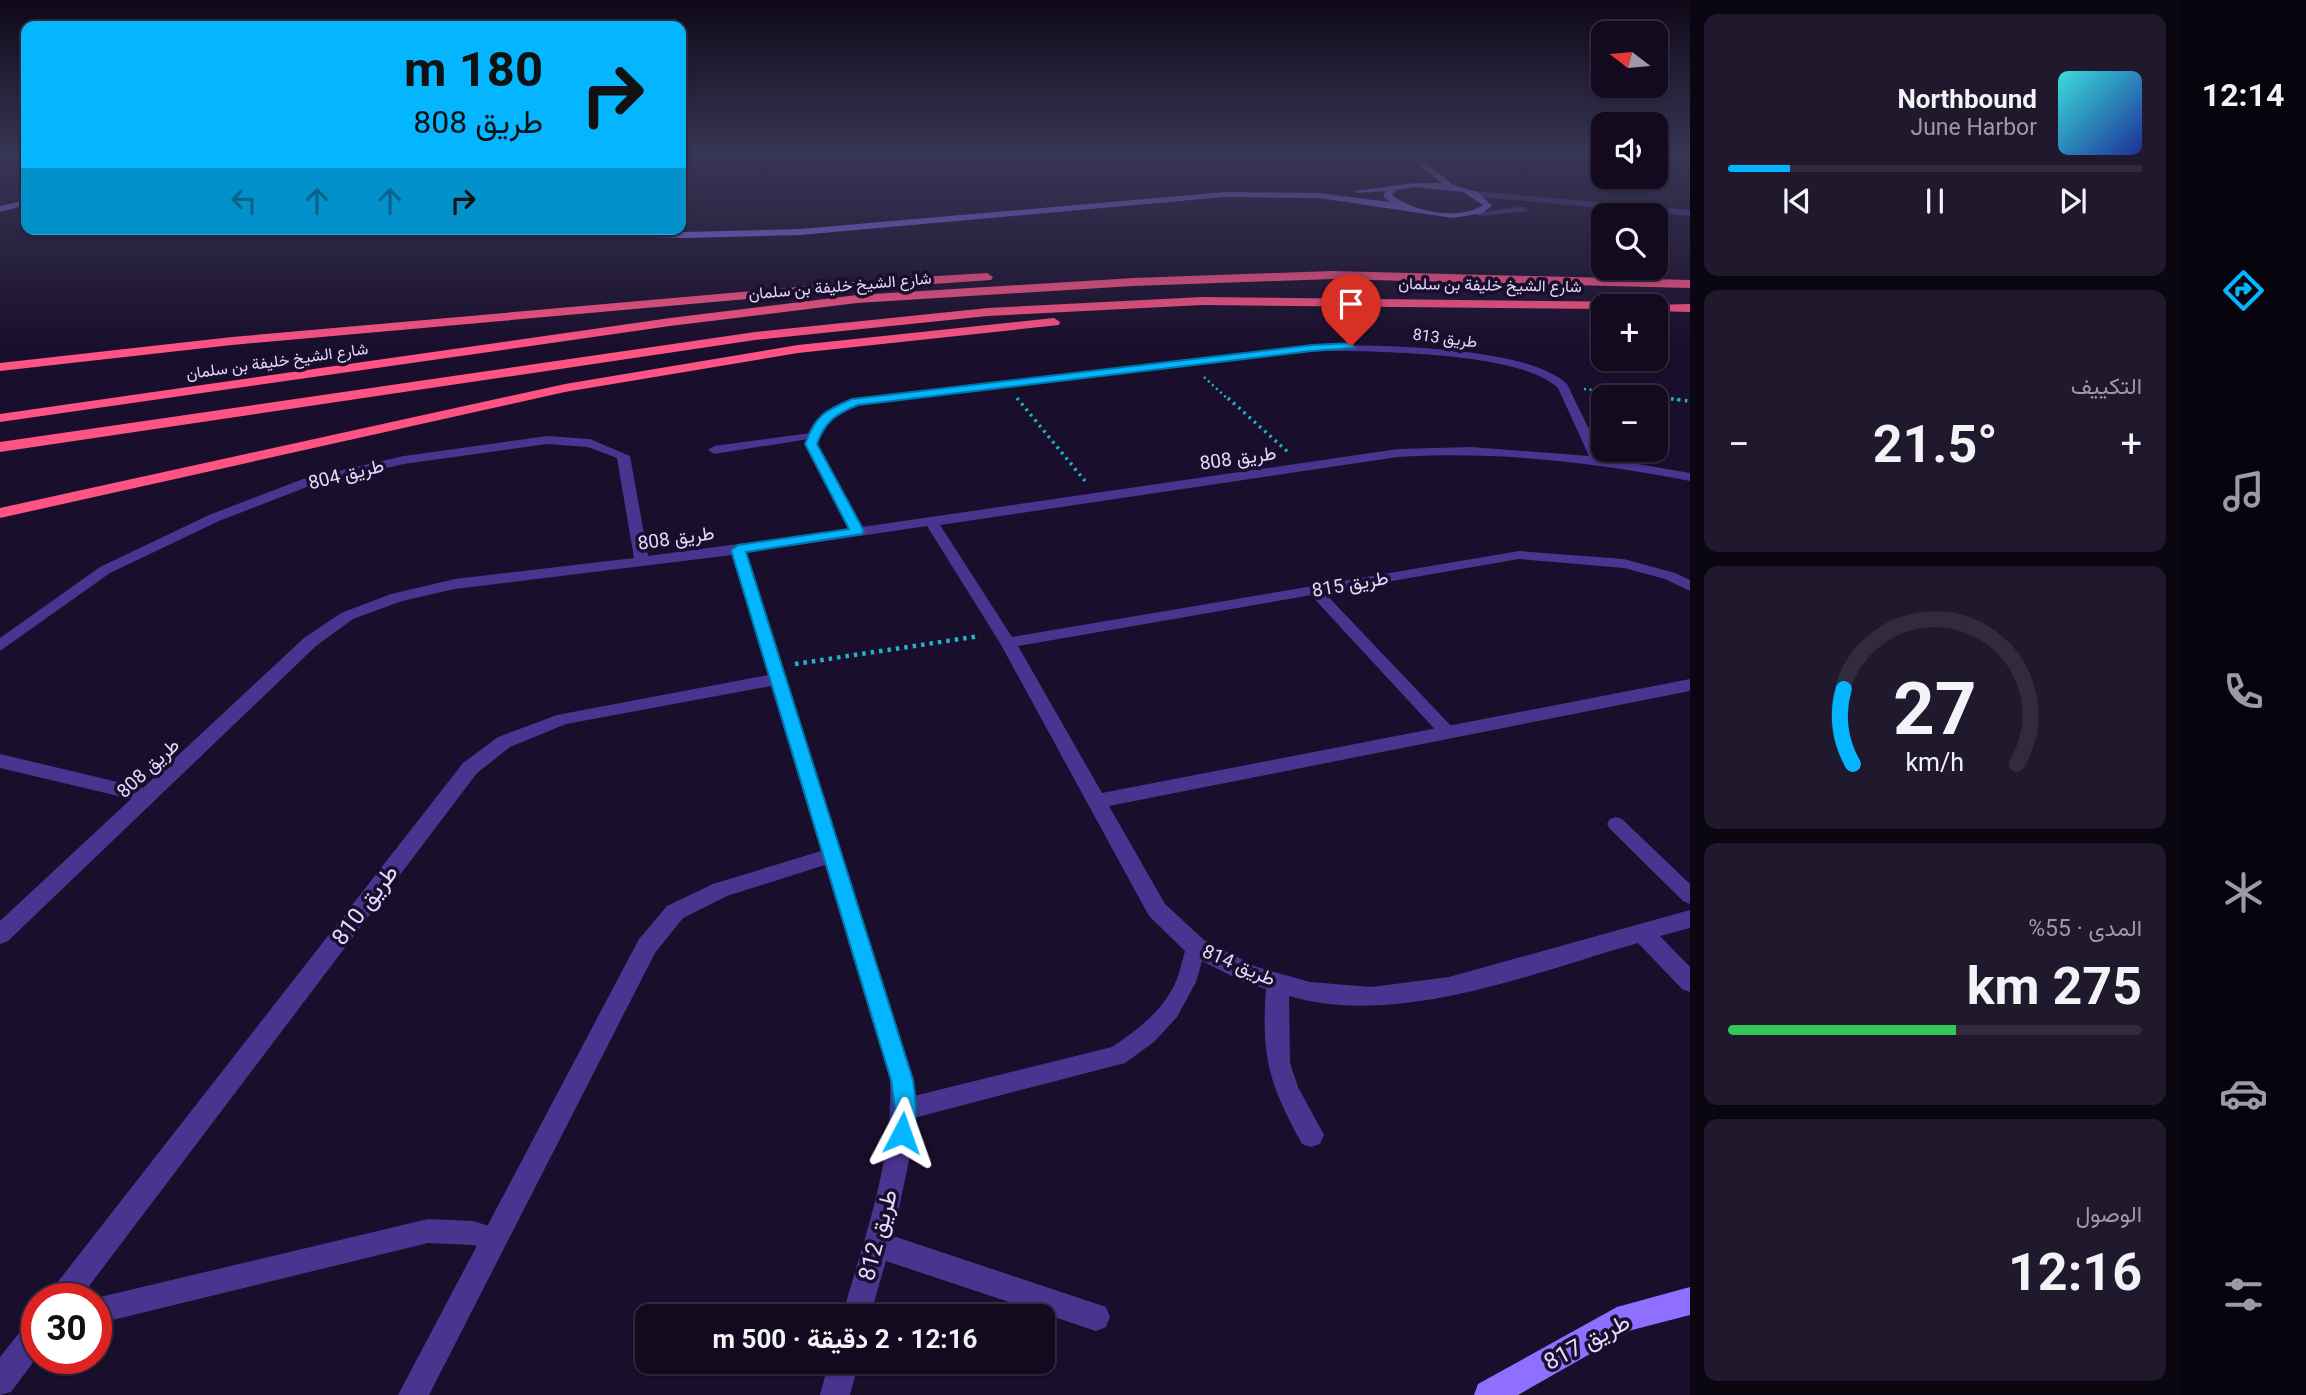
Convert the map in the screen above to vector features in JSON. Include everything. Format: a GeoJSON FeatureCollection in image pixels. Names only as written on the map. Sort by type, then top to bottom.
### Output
{"type":"FeatureCollection","features":[{"type":"Feature","properties":{"kind":"highway"},"geometry":{"type":"LineString","coordinates":[[0,367],[232,341],[952,278],[1126,273],[1332,275]]}},
{"type":"Feature","properties":{"kind":"highway","name":"شارع الشيخ خليفة بن سلمان"},"geometry":{"type":"LineString","coordinates":[[0,418],[670,322],[857,299],[1133,282],[1332,275],[1690,284]]}},
{"type":"Feature","properties":{"kind":"highway","name":"شارع الشيخ خليفة بن سلمان"},"geometry":{"type":"LineString","coordinates":[[0,447],[796,332],[988,312],[1202,301],[1591,305]]}},
{"type":"Feature","properties":{"kind":"highway"},"geometry":{"type":"LineString","coordinates":[[0,513],[565,388],[798,349],[964,330],[1155,314],[1385,301]]}},
{"type":"Feature","properties":{"kind":"highway"},"geometry":{"type":"LineString","coordinates":[[1668,307],[1690,308]]}},
{"type":"Feature","properties":{"kind":"street"},"geometry":{"type":"LineString","coordinates":[[686,226],[812,228],[877,220]]}},
{"type":"Feature","properties":{"kind":"street"},"geometry":{"type":"LineString","coordinates":[[648,235],[675,237],[923,220]]}},
{"type":"Feature","properties":{"kind":"street","name":"طريق 813"},"geometry":{"type":"LineString","coordinates":[[811,436],[826,416],[856,402],[1312,348],[1392,348],[1516,363],[1537,369],[1563,387]]}},
{"type":"Feature","properties":{"kind":"street"},"geometry":{"type":"LineString","coordinates":[[1563,387],[1591,446]]}},
{"type":"Feature","properties":{"kind":"street"},"geometry":{"type":"LineString","coordinates":[[811,436],[813,451],[857,531]]}},
{"type":"Feature","properties":{"kind":"street","name":"طريق 804"},"geometry":{"type":"LineString","coordinates":[[0,646],[105,570],[214,518],[308,482],[404,460],[547,440],[590,443],[622,456],[642,562]]}},
{"type":"Feature","properties":{"kind":"street","name":"طريق 808"},"geometry":{"type":"LineString","coordinates":[[0,935],[310,642],[348,616],[397,597],[456,584],[738,550],[1398,453],[1514,453],[1591,460]]}},
{"type":"Feature","properties":{"kind":"street","name":"طريق 808"},"geometry":{"type":"LineString","coordinates":[[1604,462],[1690,477]]}},
{"type":"Feature","properties":{"kind":"street","name":"طريق 814"},"geometry":{"type":"LineString","coordinates":[[931,521],[1005,638],[1157,910],[1196,947],[1252,975],[1278,983],[1310,992],[1371,997],[1449,986],[1690,919]]}},
{"type":"Feature","properties":{"kind":"street","name":"طريق 812"},"geometry":{"type":"LineString","coordinates":[[738,550],[902,1080],[906,1109],[898,1157],[859,1304]]}},
{"type":"Feature","properties":{"kind":"street","name":"طريق 815"},"geometry":{"type":"LineString","coordinates":[[1005,638],[1519,555],[1623,564],[1670,576],[1690,586]]}},
{"type":"Feature","properties":{"kind":"street","name":"طريق 810"},"geometry":{"type":"LineString","coordinates":[[75,1283],[470,768],[504,742],[563,719],[775,673]]}},
{"type":"Feature","properties":{"kind":"street"},"geometry":{"type":"LineString","coordinates":[[1097,800],[1690,685]]}},
{"type":"Feature","properties":{"kind":"street"},"geometry":{"type":"LineString","coordinates":[[0,761],[146,796]]}},
{"type":"Feature","properties":{"kind":"street"},"geometry":{"type":"LineString","coordinates":[[413,1395],[641,956],[675,912],[720,890],[833,855]]}},
{"type":"Feature","properties":{"kind":"street"},"geometry":{"type":"LineString","coordinates":[[1643,932],[1690,982]]}},
{"type":"Feature","properties":{"kind":"street"},"geometry":{"type":"LineString","coordinates":[[1278,983],[1274,1039],[1278,1073],[1286,1094],[1311,1135]]}},
{"type":"Feature","properties":{"kind":"street"},"geometry":{"type":"LineString","coordinates":[[875,1244],[1096,1317]]}},
{"type":"Feature","properties":{"kind":"street","name":"طريق 817"},"geometry":{"type":"LineString","coordinates":[[1489,1395],[1628,1317],[1690,1301]]}},
{"type":"Feature","properties":{"kind":"street"},"geometry":{"type":"LineString","coordinates":[[0,1381],[21,1354]]}},
{"type":"Feature","properties":{"kind":"street"},"geometry":{"type":"LineString","coordinates":[[835,1395],[841,1374]]}},
{"type":"Feature","properties":{"kind":"lane"},"geometry":{"type":"LineString","coordinates":[[714,450],[811,436]]}},
{"type":"Feature","properties":{"kind":"lane"},"geometry":{"type":"LineString","coordinates":[[1314,590],[1448,733]]}},
{"type":"Feature","properties":{"kind":"lane"},"geometry":{"type":"LineString","coordinates":[[1616,824],[1690,896]]}},
{"type":"Feature","properties":{"kind":"lane"},"geometry":{"type":"LineString","coordinates":[[906,1109],[1116,1056],[1143,1040],[1165,1020],[1181,998],[1191,973],[1196,947]]}},
{"type":"Feature","properties":{"kind":"lane"},"geometry":{"type":"LineString","coordinates":[[112,1307],[428,1231],[473,1233],[493,1239]]}},
{"type":"Feature","properties":{"kind":"path"},"geometry":{"type":"LineString","coordinates":[[1188,362],[1306,468]]}},
{"type":"Feature","properties":{"kind":"path"},"geometry":{"type":"LineString","coordinates":[[1005,384],[1099,497]]}},
{"type":"Feature","properties":{"kind":"path"},"geometry":{"type":"LineString","coordinates":[[1563,387],[1690,401]]}},
{"type":"Feature","properties":{"kind":"path"},"geometry":{"type":"LineString","coordinates":[[775,673],[1005,638]]}},
{"type":"Feature","properties":{"kind":"route"},"geometry":{"type":"LineString","coordinates":[[902,1133],[906,1109],[902,1080],[738,550],[857,531],[811,444],[811,436],[819,422],[834,411],[856,402],[1312,348],[1351,346]]}}]}
